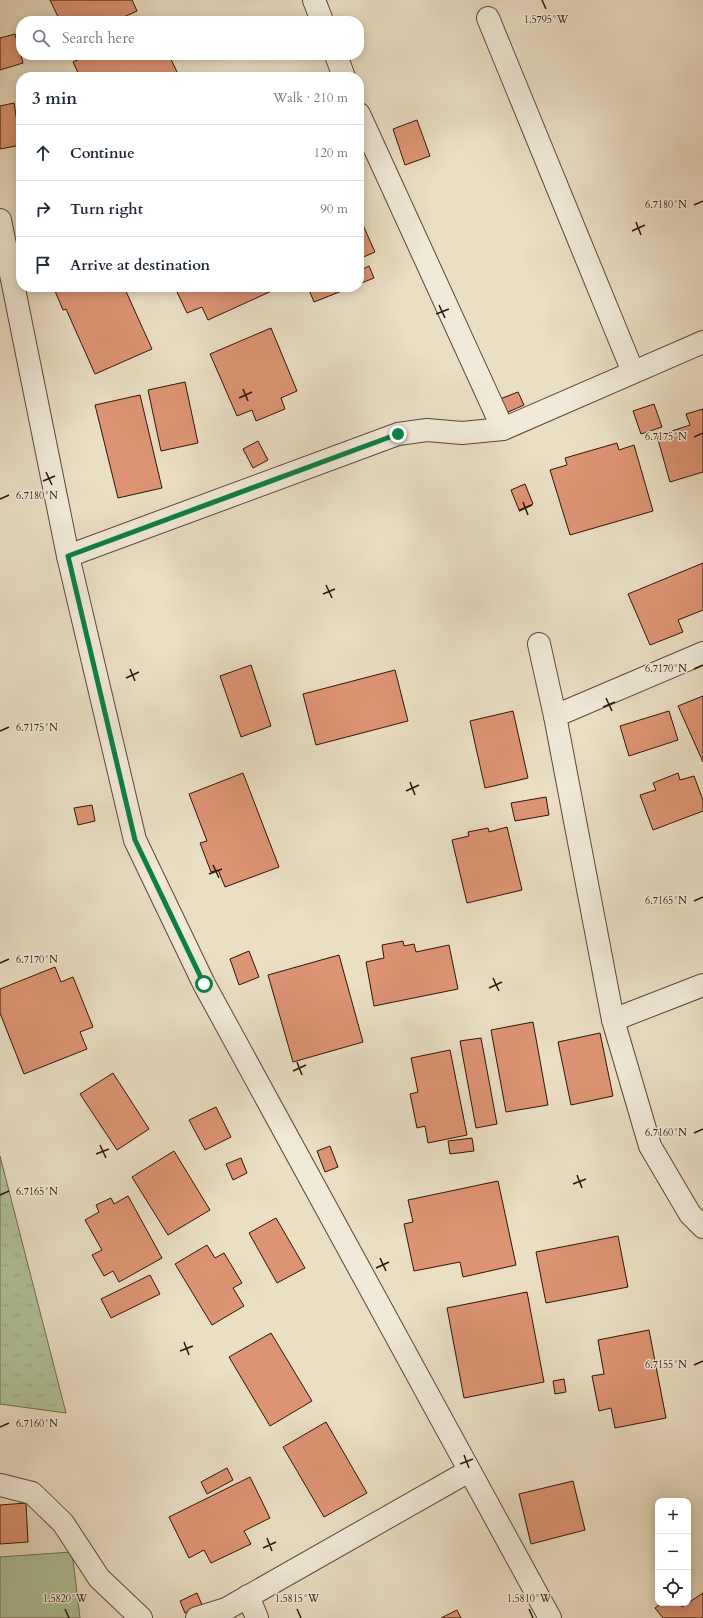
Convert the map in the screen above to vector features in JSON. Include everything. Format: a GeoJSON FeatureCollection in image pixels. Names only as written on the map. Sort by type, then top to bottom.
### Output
{"type":"FeatureCollection","features":[{"type":"Feature","properties":{"kind":"street"},"geometry":{"type":"LineString","coordinates":[[314,0],[320,16]]}},
{"type":"Feature","properties":{"kind":"street"},"geometry":{"type":"LineString","coordinates":[[488,18],[633,372]]}},
{"type":"Feature","properties":{"kind":"street"},"geometry":{"type":"LineString","coordinates":[[338,60],[342,72]]}},
{"type":"Feature","properties":{"kind":"street"},"geometry":{"type":"LineString","coordinates":[[364,131],[503,428]]}},
{"type":"Feature","properties":{"kind":"street"},"geometry":{"type":"LineString","coordinates":[[0,220],[14,246],[16,257]]}},
{"type":"Feature","properties":{"kind":"street"},"geometry":{"type":"LineString","coordinates":[[22,292],[68,556],[135,840],[204,984],[550,1618]]}},
{"type":"Feature","properties":{"kind":"street"},"geometry":{"type":"LineString","coordinates":[[68,556],[398,434],[428,430],[462,433],[503,428],[703,342]]}},
{"type":"Feature","properties":{"kind":"street"},"geometry":{"type":"LineString","coordinates":[[539,644],[555,716],[613,1020],[650,1146],[690,1214],[703,1227]]}},
{"type":"Feature","properties":{"kind":"street"},"geometry":{"type":"LineString","coordinates":[[555,716],[703,653]]}},
{"type":"Feature","properties":{"kind":"street"},"geometry":{"type":"LineString","coordinates":[[613,1020],[703,986]]}},
{"type":"Feature","properties":{"kind":"street"},"geometry":{"type":"LineString","coordinates":[[197,1618],[226,1609],[469,1471]]}},
{"type":"Feature","properties":{"kind":"street"},"geometry":{"type":"LineString","coordinates":[[0,1485],[32,1493],[63,1523],[99,1578],[141,1618]]}},
{"type":"Feature","properties":{"kind":"street"},"geometry":{"type":"LineString","coordinates":[[248,1596],[257,1618]]}},
{"type":"Feature","properties":{"kind":"green space"},"geometry":{"type":"Polygon","coordinates":[[[0,1156],[66,1413],[0,1404],[0,1156]]]}},
{"type":"Feature","properties":{"kind":"green space"},"geometry":{"type":"Polygon","coordinates":[[[72,1552],[80,1618],[0,1618],[0,1557],[72,1552]]]}},
{"type":"Feature","properties":{"kind":"building"},"geometry":{"type":"Polygon","coordinates":[[[50,0],[132,0],[137,11],[126,16],[58,16],[50,0]]]}},
{"type":"Feature","properties":{"kind":"building"},"geometry":{"type":"Polygon","coordinates":[[[15,34],[16,60],[22,60],[23,63],[0,70],[0,38],[15,34]]]}},
{"type":"Feature","properties":{"kind":"building"},"geometry":{"type":"Polygon","coordinates":[[[77,60],[171,60],[177,72],[78,72],[73,62],[77,60]]]}},
{"type":"Feature","properties":{"kind":"building"},"geometry":{"type":"Polygon","coordinates":[[[14,103],[16,115],[16,146],[0,149],[0,106],[14,103]]]}},
{"type":"Feature","properties":{"kind":"building"},"geometry":{"type":"Polygon","coordinates":[[[417,120],[430,156],[405,165],[393,129],[417,120]]]}},
{"type":"Feature","properties":{"kind":"building"},"geometry":{"type":"Polygon","coordinates":[[[364,227],[375,252],[364,257],[364,227]]]}},
{"type":"Feature","properties":{"kind":"building"},"geometry":{"type":"Polygon","coordinates":[[[369,266],[374,278],[364,282],[364,268],[369,266]]]}},
{"type":"Feature","properties":{"kind":"building"},"geometry":{"type":"Polygon","coordinates":[[[55,292],[126,292],[152,349],[95,374],[66,309],[63,310],[55,292]]]}},
{"type":"Feature","properties":{"kind":"building"},"geometry":{"type":"Polygon","coordinates":[[[177,292],[269,292],[208,320],[202,307],[187,313],[177,292]]]}},
{"type":"Feature","properties":{"kind":"building"},"geometry":{"type":"Polygon","coordinates":[[[310,292],[339,292],[314,302],[310,292]]]}},
{"type":"Feature","properties":{"kind":"building"},"geometry":{"type":"Polygon","coordinates":[[[271,328],[297,391],[281,398],[285,409],[256,421],[252,410],[237,416],[210,354],[271,328]]]}},
{"type":"Feature","properties":{"kind":"building"},"geometry":{"type":"Polygon","coordinates":[[[185,382],[198,443],[161,451],[148,390],[185,382]]]}},
{"type":"Feature","properties":{"kind":"building"},"geometry":{"type":"Polygon","coordinates":[[[518,392],[524,405],[506,413],[500,399],[518,392]]]}},
{"type":"Feature","properties":{"kind":"building"},"geometry":{"type":"Polygon","coordinates":[[[140,395],[162,488],[118,498],[95,405],[140,395]]]}},
{"type":"Feature","properties":{"kind":"building"},"geometry":{"type":"Polygon","coordinates":[[[654,404],[662,427],[641,434],[633,411],[654,404]]]}},
{"type":"Feature","properties":{"kind":"building"},"geometry":{"type":"Polygon","coordinates":[[[703,409],[703,472],[670,482],[657,436],[690,425],[686,414],[703,409]]]}},
{"type":"Feature","properties":{"kind":"building"},"geometry":{"type":"Polygon","coordinates":[[[258,441],[268,460],[253,468],[243,449],[258,441]]]}},
{"type":"Feature","properties":{"kind":"building"},"geometry":{"type":"Polygon","coordinates":[[[617,443],[619,450],[634,445],[653,511],[570,535],[550,470],[567,465],[565,458],[617,443]]]}},
{"type":"Feature","properties":{"kind":"building"},"geometry":{"type":"Polygon","coordinates":[[[525,484],[533,504],[519,510],[511,490],[525,484]]]}},
{"type":"Feature","properties":{"kind":"building"},"geometry":{"type":"Polygon","coordinates":[[[703,563],[703,610],[678,620],[683,632],[650,645],[628,594],[703,563]]]}},
{"type":"Feature","properties":{"kind":"building"},"geometry":{"type":"Polygon","coordinates":[[[251,665],[271,726],[241,737],[220,676],[251,665]]]}},
{"type":"Feature","properties":{"kind":"building"},"geometry":{"type":"Polygon","coordinates":[[[395,670],[408,721],[316,745],[303,694],[395,670]]]}},
{"type":"Feature","properties":{"kind":"building"},"geometry":{"type":"Polygon","coordinates":[[[703,696],[703,762],[678,706],[703,696]]]}},
{"type":"Feature","properties":{"kind":"building"},"geometry":{"type":"Polygon","coordinates":[[[513,711],[528,778],[485,788],[470,721],[513,711]]]}},
{"type":"Feature","properties":{"kind":"building"},"geometry":{"type":"Polygon","coordinates":[[[669,711],[678,740],[629,756],[620,726],[669,711]]]}},
{"type":"Feature","properties":{"kind":"building"},"geometry":{"type":"Polygon","coordinates":[[[243,773],[279,867],[225,887],[218,870],[211,872],[200,843],[207,841],[189,794],[243,773]]]}},
{"type":"Feature","properties":{"kind":"building"},"geometry":{"type":"Polygon","coordinates":[[[678,773],[680,780],[694,776],[703,800],[703,811],[653,830],[640,795],[656,790],[653,783],[678,773]]]}},
{"type":"Feature","properties":{"kind":"building"},"geometry":{"type":"Polygon","coordinates":[[[546,797],[549,815],[515,821],[511,803],[546,797]]]}},
{"type":"Feature","properties":{"kind":"building"},"geometry":{"type":"Polygon","coordinates":[[[92,805],[95,821],[78,825],[74,808],[92,805]]]}},
{"type":"Feature","properties":{"kind":"building"},"geometry":{"type":"Polygon","coordinates":[[[507,827],[522,890],[467,903],[452,840],[469,836],[468,832],[488,828],[489,832],[507,827]]]}},
{"type":"Feature","properties":{"kind":"building"},"geometry":{"type":"Polygon","coordinates":[[[403,941],[404,946],[414,944],[416,952],[449,945],[458,989],[374,1006],[366,962],[384,958],[382,945],[403,941]]]}},
{"type":"Feature","properties":{"kind":"building"},"geometry":{"type":"Polygon","coordinates":[[[249,951],[259,977],[239,985],[230,959],[249,951]]]}},
{"type":"Feature","properties":{"kind":"building"},"geometry":{"type":"Polygon","coordinates":[[[339,955],[363,1042],[293,1062],[268,975],[339,955]]]}},
{"type":"Feature","properties":{"kind":"building"},"geometry":{"type":"Polygon","coordinates":[[[55,967],[61,982],[73,977],[93,1027],[80,1032],[87,1049],[24,1074],[0,1013],[0,989],[55,967]]]}},
{"type":"Feature","properties":{"kind":"building"},"geometry":{"type":"Polygon","coordinates":[[[533,1022],[548,1105],[506,1112],[491,1030],[533,1022]]]}},
{"type":"Feature","properties":{"kind":"building"},"geometry":{"type":"Polygon","coordinates":[[[600,1033],[613,1096],[571,1105],[558,1042],[600,1033]]]}},
{"type":"Feature","properties":{"kind":"building"},"geometry":{"type":"Polygon","coordinates":[[[481,1038],[497,1124],[476,1128],[460,1041],[481,1038]]]}},
{"type":"Feature","properties":{"kind":"building"},"geometry":{"type":"Polygon","coordinates":[[[450,1050],[467,1135],[428,1143],[425,1126],[417,1128],[410,1094],[418,1092],[411,1058],[450,1050]]]}},
{"type":"Feature","properties":{"kind":"building"},"geometry":{"type":"Polygon","coordinates":[[[113,1073],[149,1129],[117,1150],[80,1094],[113,1073]]]}},
{"type":"Feature","properties":{"kind":"building"},"geometry":{"type":"Polygon","coordinates":[[[216,1107],[231,1137],[205,1150],[189,1120],[216,1107]]]}},
{"type":"Feature","properties":{"kind":"building"},"geometry":{"type":"Polygon","coordinates":[[[472,1138],[474,1151],[450,1154],[448,1141],[472,1138]]]}},
{"type":"Feature","properties":{"kind":"building"},"geometry":{"type":"Polygon","coordinates":[[[330,1146],[338,1167],[325,1172],[317,1151],[330,1146]]]}},
{"type":"Feature","properties":{"kind":"building"},"geometry":{"type":"Polygon","coordinates":[[[174,1151],[210,1210],[168,1235],[132,1177],[174,1151]]]}},
{"type":"Feature","properties":{"kind":"building"},"geometry":{"type":"Polygon","coordinates":[[[241,1158],[247,1173],[233,1180],[226,1164],[241,1158]]]}},
{"type":"Feature","properties":{"kind":"building"},"geometry":{"type":"Polygon","coordinates":[[[498,1181],[516,1265],[463,1277],[460,1262],[414,1271],[404,1224],[413,1222],[408,1200],[498,1181]]]}},
{"type":"Feature","properties":{"kind":"building"},"geometry":{"type":"Polygon","coordinates":[[[128,1196],[162,1258],[119,1282],[113,1271],[104,1276],[92,1255],[102,1250],[85,1220],[99,1212],[96,1205],[111,1198],[114,1204],[128,1196]]]}},
{"type":"Feature","properties":{"kind":"building"},"geometry":{"type":"Polygon","coordinates":[[[276,1218],[305,1268],[277,1283],[249,1233],[276,1218]]]}},
{"type":"Feature","properties":{"kind":"building"},"geometry":{"type":"Polygon","coordinates":[[[618,1236],[628,1287],[546,1303],[536,1252],[618,1236]]]}},
{"type":"Feature","properties":{"kind":"building"},"geometry":{"type":"Polygon","coordinates":[[[207,1245],[215,1258],[224,1253],[242,1283],[233,1288],[244,1306],[212,1325],[175,1264],[207,1245]]]}},
{"type":"Feature","properties":{"kind":"building"},"geometry":{"type":"Polygon","coordinates":[[[150,1275],[160,1294],[111,1318],[101,1299],[150,1275]]]}},
{"type":"Feature","properties":{"kind":"building"},"geometry":{"type":"Polygon","coordinates":[[[527,1292],[544,1382],[464,1398],[447,1308],[527,1292]]]}},
{"type":"Feature","properties":{"kind":"building"},"geometry":{"type":"Polygon","coordinates":[[[649,1330],[666,1418],[615,1428],[611,1408],[599,1411],[592,1376],[604,1374],[598,1340],[649,1330]]]}},
{"type":"Feature","properties":{"kind":"building"},"geometry":{"type":"Polygon","coordinates":[[[271,1333],[312,1401],[270,1426],[229,1357],[271,1333]]]}},
{"type":"Feature","properties":{"kind":"building"},"geometry":{"type":"Polygon","coordinates":[[[564,1379],[566,1392],[555,1394],[553,1381],[564,1379]]]}},
{"type":"Feature","properties":{"kind":"building"},"geometry":{"type":"Polygon","coordinates":[[[326,1422],[367,1493],[324,1517],[283,1447],[326,1422]]]}},
{"type":"Feature","properties":{"kind":"building"},"geometry":{"type":"Polygon","coordinates":[[[227,1468],[233,1480],[207,1494],[201,1482],[227,1468]]]}},
{"type":"Feature","properties":{"kind":"building"},"geometry":{"type":"Polygon","coordinates":[[[250,1477],[270,1518],[244,1531],[251,1544],[211,1563],[204,1550],[189,1558],[169,1517],[250,1477]]]}},
{"type":"Feature","properties":{"kind":"building"},"geometry":{"type":"Polygon","coordinates":[[[573,1481],[585,1530],[531,1544],[519,1494],[573,1481]]]}},
{"type":"Feature","properties":{"kind":"building"},"geometry":{"type":"Polygon","coordinates":[[[26,1503],[28,1542],[0,1544],[0,1505],[26,1503]]]}},
{"type":"Feature","properties":{"kind":"building"},"geometry":{"type":"Polygon","coordinates":[[[197,1593],[202,1605],[185,1613],[180,1601],[197,1593]]]}},
{"type":"Feature","properties":{"kind":"building"},"geometry":{"type":"Polygon","coordinates":[[[703,1593],[703,1618],[663,1618],[655,1608],[658,1606],[691,1606],[691,1601],[703,1593]]]}},
{"type":"Feature","properties":{"kind":"building"},"geometry":{"type":"Polygon","coordinates":[[[457,1610],[461,1618],[441,1618],[457,1610]]]}},
{"type":"Feature","properties":{"kind":"route"},"geometry":{"type":"LineString","coordinates":[[204,984],[135,840],[68,556],[398,434]]}}]}
